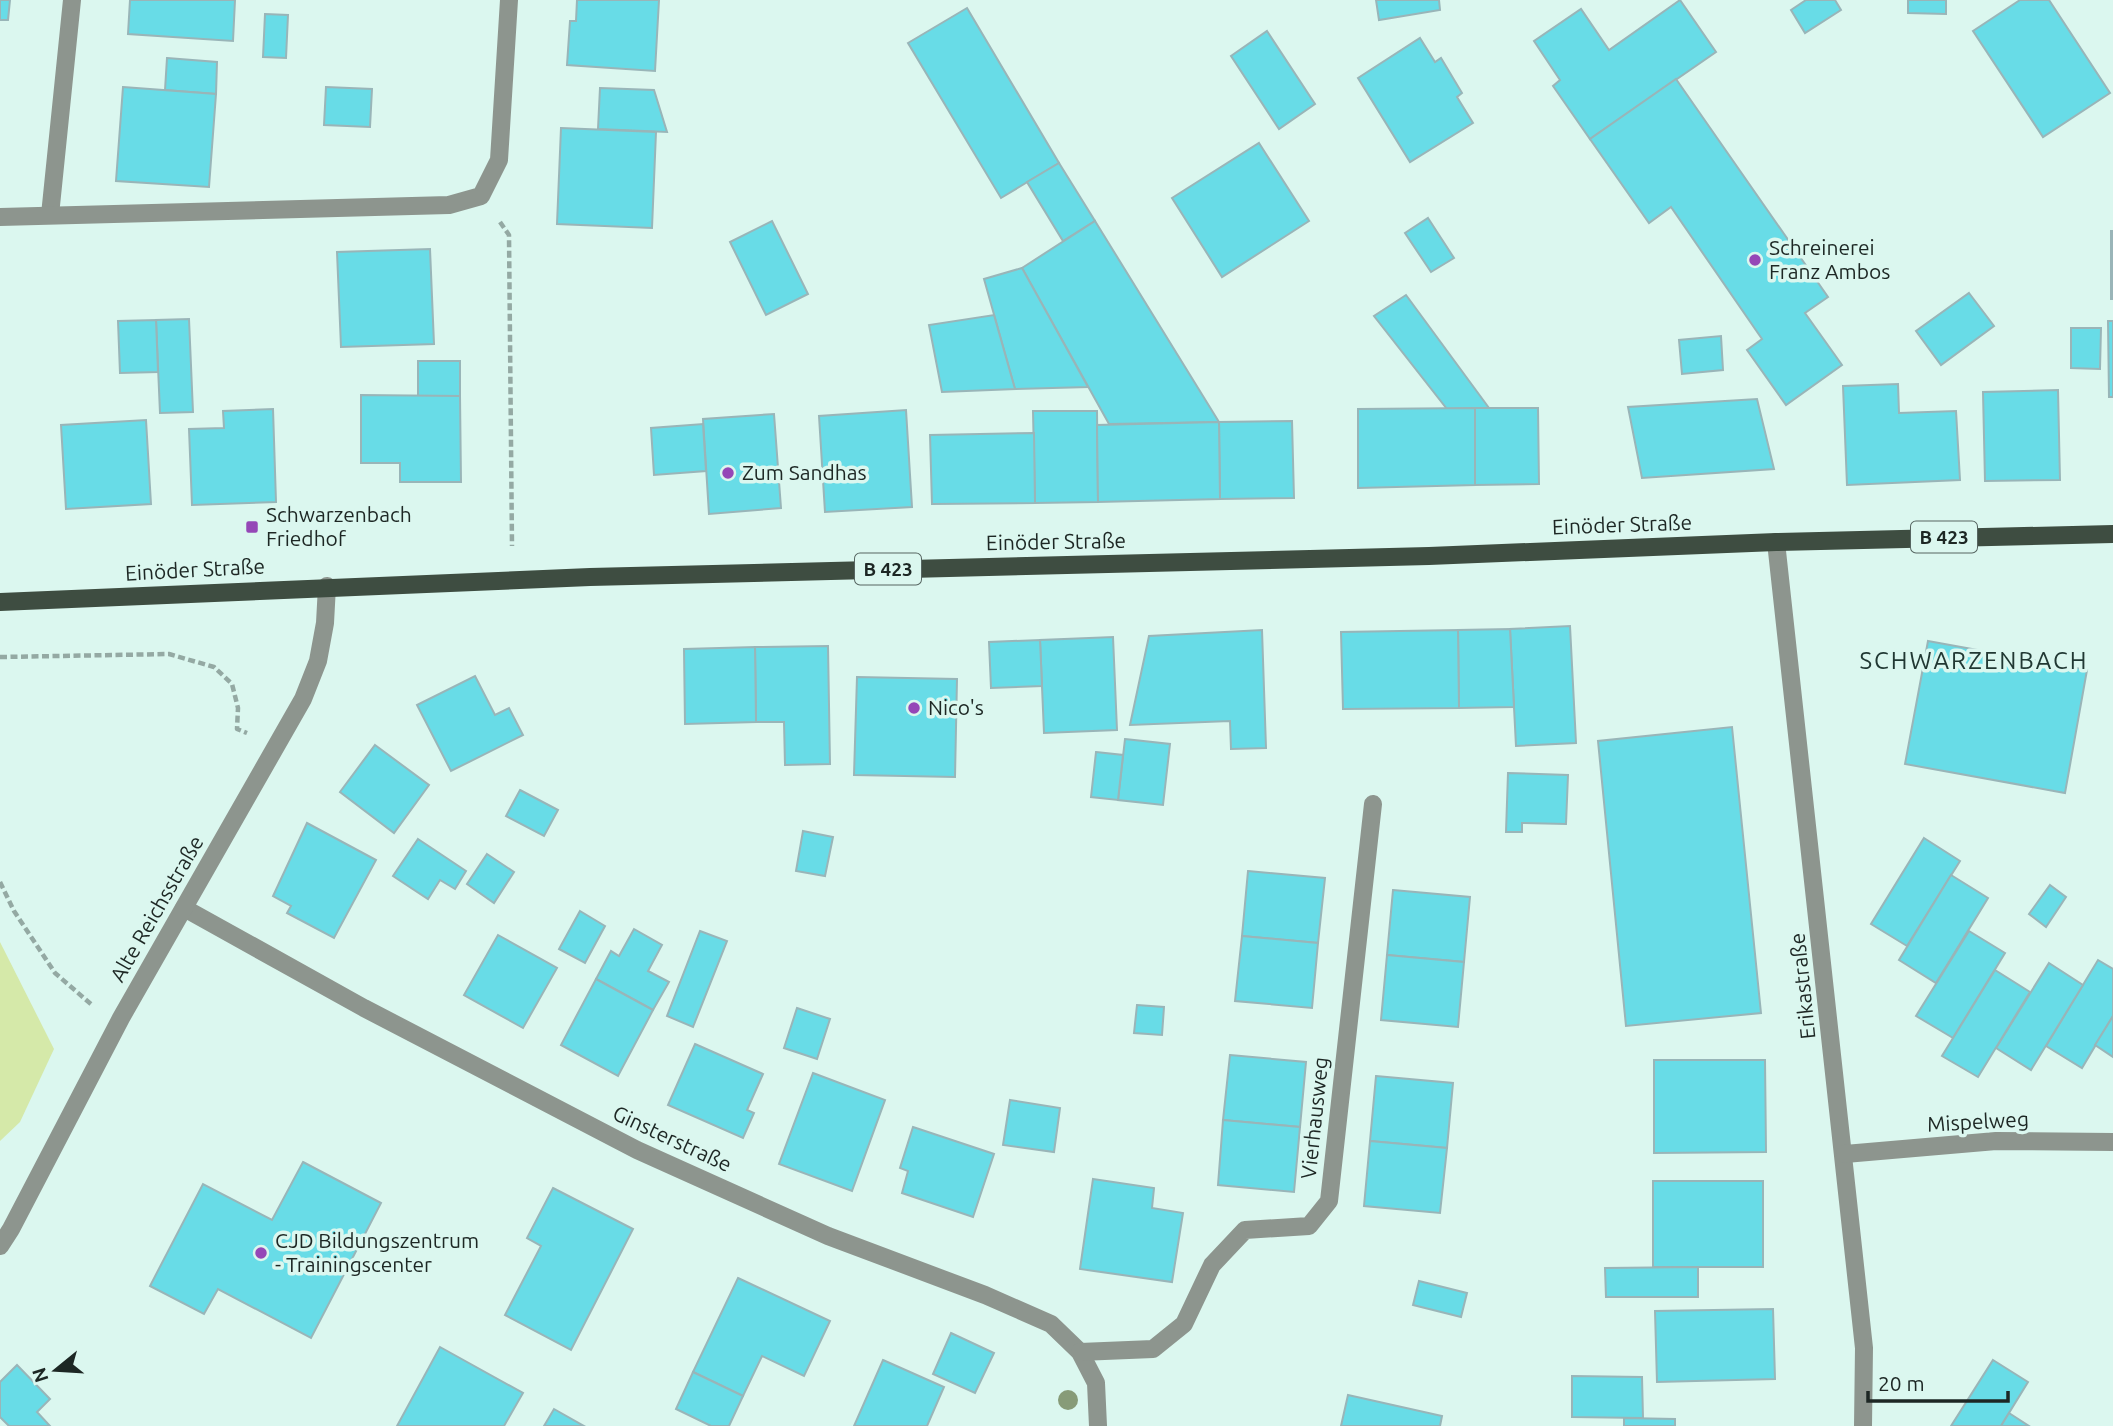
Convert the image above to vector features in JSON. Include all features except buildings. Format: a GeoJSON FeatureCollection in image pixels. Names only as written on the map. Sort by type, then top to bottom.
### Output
{"type":"FeatureCollection","features":[{"type":"Feature","properties":{"kind":"main road","name":"Einöder Straße"},"geometry":{"type":"LineString","coordinates":[[0,602],[512,580],[1429,556],[1776,542],[2113,534]]}},
{"type":"Feature","properties":{"kind":"street"},"geometry":{"type":"LineString","coordinates":[[50,215],[72,0]]}},
{"type":"Feature","properties":{"kind":"street"},"geometry":{"type":"LineString","coordinates":[[0,217],[449,205],[481,196],[499,160],[509,0]]}},
{"type":"Feature","properties":{"kind":"street","name":"Erikastraße"},"geometry":{"type":"LineString","coordinates":[[1776,542],[1845,1154],[1864,1348],[1863,1426]]}},
{"type":"Feature","properties":{"kind":"street","name":"Alte Reichsstraße"},"geometry":{"type":"LineString","coordinates":[[0,1246],[117,1026],[303,699],[318,661],[327,586]]}},
{"type":"Feature","properties":{"kind":"street","name":"Vierhausweg"},"geometry":{"type":"LineString","coordinates":[[1080,1352],[1153,1349],[1184,1324],[1212,1265],[1245,1230],[1309,1226],[1329,1200],[1373,804]]}},
{"type":"Feature","properties":{"kind":"street","name":"Ginsterstraße"},"geometry":{"type":"LineString","coordinates":[[184,908],[365,1008],[637,1150],[828,1236],[985,1295],[1051,1324],[1080,1352],[1096,1383],[1098,1426]]}},
{"type":"Feature","properties":{"kind":"street","name":"Mispelweg"},"geometry":{"type":"LineString","coordinates":[[1845,1154],[1996,1141],[2113,1142]]}},
{"type":"Feature","properties":{"kind":"path"},"geometry":{"type":"LineString","coordinates":[[481,196],[509,235],[512,580]]}},
{"type":"Feature","properties":{"kind":"path"},"geometry":{"type":"LineString","coordinates":[[0,657],[169,654],[214,667],[232,684],[238,708],[237,729],[278,744]]}},
{"type":"Feature","properties":{"kind":"path"},"geometry":{"type":"LineString","coordinates":[[0,882],[14,911],[55,973],[117,1026]]}},
{"type":"Feature","properties":{"kind":"green space"},"geometry":{"type":"Polygon","coordinates":[[[0,942],[54,1049],[20,1122],[0,1141],[0,942]]]}},
{"type":"Feature","properties":{"kind":"place","name":"Schreinerei Franz Ambos"},"geometry":{"type":"Point","coordinates":[1755,260]}},
{"type":"Feature","properties":{"kind":"place","name":"Zum Sandhas"},"geometry":{"type":"Point","coordinates":[728,473]}},
{"type":"Feature","properties":{"kind":"place","name":"Schwarzenbach Friedhof"},"geometry":{"type":"Point","coordinates":[252,527]}},
{"type":"Feature","properties":{"kind":"place","name":"Nico's"},"geometry":{"type":"Point","coordinates":[914,708]}},
{"type":"Feature","properties":{"kind":"place","name":"CJD Bildungszentrum - Trainingscenter"},"geometry":{"type":"Point","coordinates":[261,1253]}},
{"type":"Feature","properties":{"kind":"district","name":"SCHWARZENBACH"},"geometry":{"type":"Point","coordinates":[1974,661]}}]}
